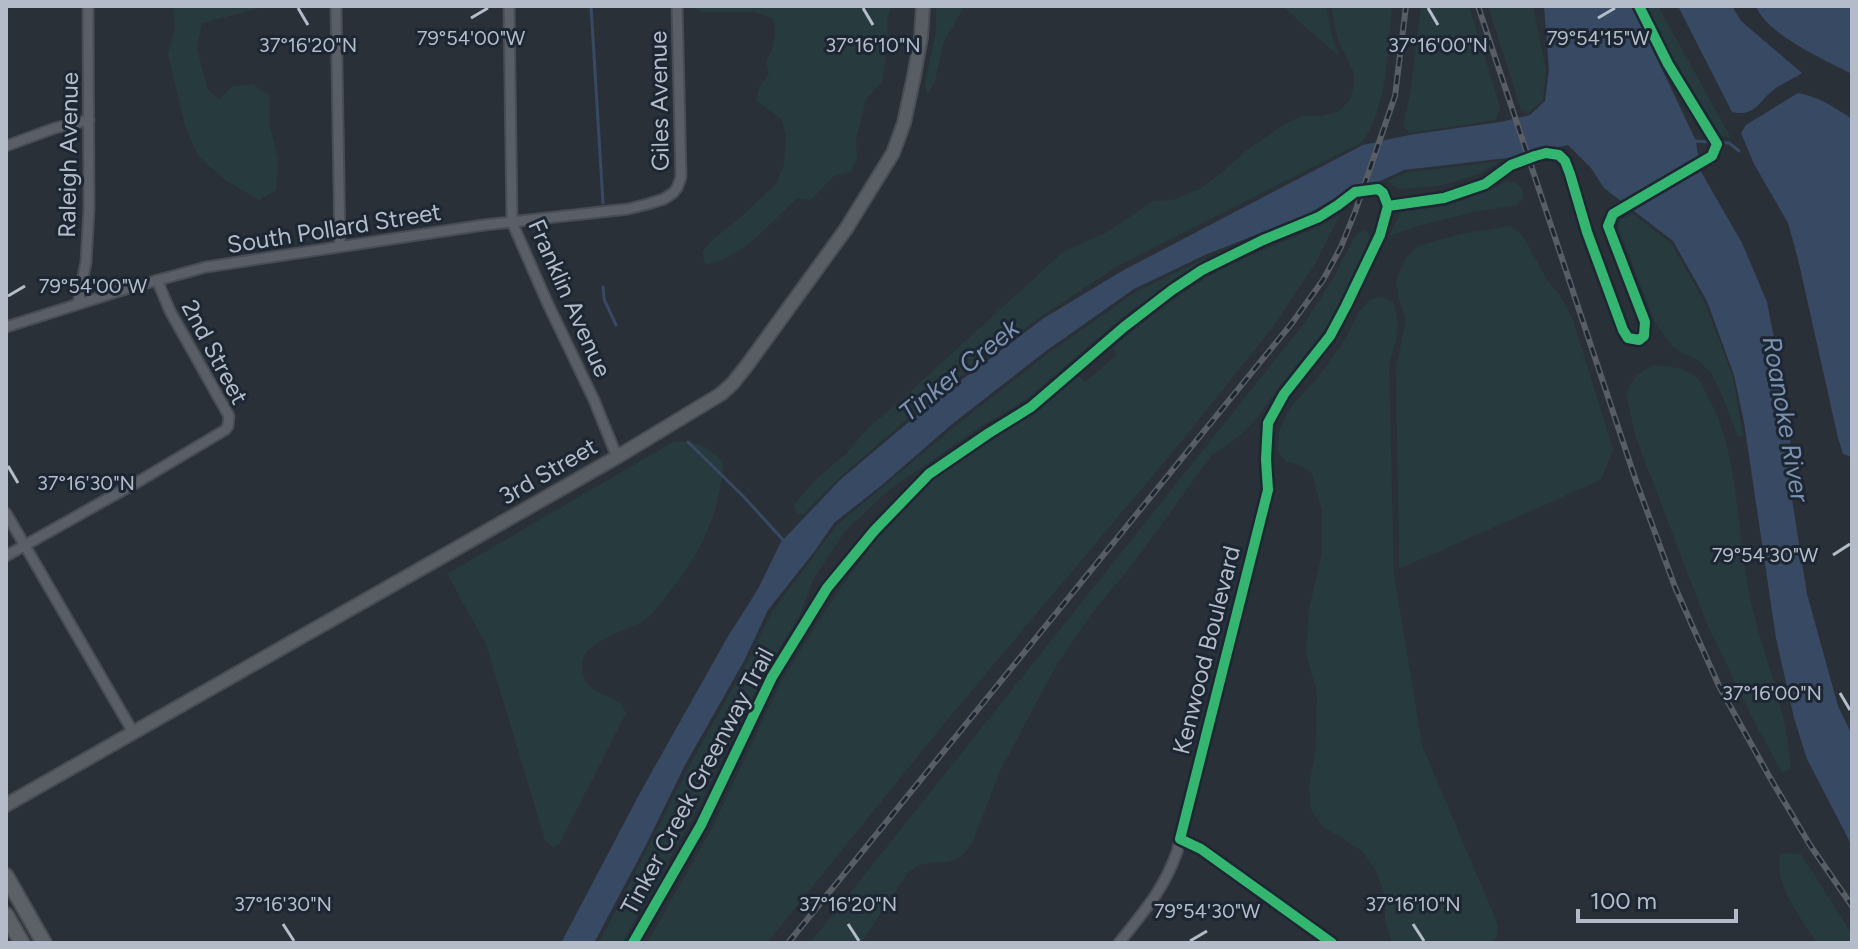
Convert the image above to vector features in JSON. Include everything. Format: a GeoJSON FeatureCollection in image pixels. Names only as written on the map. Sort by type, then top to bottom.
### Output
{"type":"FeatureCollection","features":[{"type":"Feature","properties":{"kind":"main road"},"geometry":{"type":"LineString","coordinates":[[6,876],[44,943]]}},
{"type":"Feature","properties":{"kind":"main road"},"geometry":{"type":"LineString","coordinates":[[6,915],[22,943]]}},
{"type":"Feature","properties":{"kind":"street","name":"Raleigh Avenue"},"geometry":{"type":"LineString","coordinates":[[78,304],[86,262],[89,209],[88,6]]}},
{"type":"Feature","properties":{"kind":"street"},"geometry":{"type":"LineString","coordinates":[[336,6],[340,246]]}},
{"type":"Feature","properties":{"kind":"street","name":"Franklin Avenue"},"geometry":{"type":"LineString","coordinates":[[509,6],[512,222],[617,457]]}},
{"type":"Feature","properties":{"kind":"street","name":"Giles Avenue"},"geometry":{"type":"LineString","coordinates":[[673,193],[681,177],[677,6]]}},
{"type":"Feature","properties":{"kind":"street","name":"3rd Street"},"geometry":{"type":"LineString","coordinates":[[6,805],[617,457],[701,407],[733,383],[846,229],[887,163],[900,137],[919,50],[923,6]]}},
{"type":"Feature","properties":{"kind":"street"},"geometry":{"type":"LineString","coordinates":[[6,146],[55,128],[89,120]]}},
{"type":"Feature","properties":{"kind":"street","name":"South Pollard Street"},"geometry":{"type":"LineString","coordinates":[[6,327],[206,267],[512,222],[628,209],[664,199],[673,193]]}},
{"type":"Feature","properties":{"kind":"street","name":"2nd Street"},"geometry":{"type":"LineString","coordinates":[[6,556],[141,480],[228,426],[229,416],[170,311],[157,280]]}},
{"type":"Feature","properties":{"kind":"street","name":"Kenwood Boulevard"},"geometry":{"type":"LineString","coordinates":[[1119,943],[1166,881],[1180,839],[1268,490],[1267,470]]}},
{"type":"Feature","properties":{"kind":"street"},"geometry":{"type":"LineString","coordinates":[[6,513],[133,732]]}},
{"type":"Feature","properties":{"kind":"street"},"geometry":{"type":"LineString","coordinates":[[1180,839],[1201,849],[1332,943]]}},
{"type":"Feature","properties":{"kind":"green space"},"geometry":{"type":"Polygon","coordinates":[[[173,6],[258,6],[257,9],[202,23],[197,49],[208,90],[219,99],[233,86],[253,84],[270,96],[269,122],[278,159],[276,190],[259,200],[225,180],[198,156],[185,126],[168,55],[175,27],[173,6]]]}},
{"type":"Feature","properties":{"kind":"green space"},"geometry":{"type":"Polygon","coordinates":[[[691,6],[892,6],[887,19],[888,44],[882,82],[866,99],[856,141],[857,158],[851,172],[834,176],[811,200],[797,198],[743,248],[705,264],[702,252],[713,239],[776,184],[784,165],[786,137],[782,120],[756,100],[759,87],[769,74],[766,62],[775,34],[772,18],[755,12],[701,12],[691,6]]]}},
{"type":"Feature","properties":{"kind":"green space"},"geometry":{"type":"Polygon","coordinates":[[[936,6],[965,6],[944,41],[935,81],[927,95],[925,83],[936,31],[936,6]]]}},
{"type":"Feature","properties":{"kind":"green space"},"geometry":{"type":"Polygon","coordinates":[[[1282,6],[1326,6],[1339,55],[1327,46],[1282,6]]]}},
{"type":"Feature","properties":{"kind":"green space"},"geometry":{"type":"Polygon","coordinates":[[[1331,6],[1392,6],[1382,94],[1371,127],[1362,142],[1118,266],[1042,316],[934,396],[839,478],[803,515],[796,512],[794,505],[817,478],[847,453],[867,429],[1063,252],[1107,232],[1153,201],[1173,200],[1199,189],[1283,125],[1302,116],[1322,116],[1339,111],[1349,101],[1354,73],[1338,40],[1331,6]]]}},
{"type":"Feature","properties":{"kind":"green space"},"geometry":{"type":"Polygon","coordinates":[[[1421,6],[1469,6],[1500,107],[1496,120],[1410,133],[1403,127],[1421,6]]]}},
{"type":"Feature","properties":{"kind":"green space"},"geometry":{"type":"Polygon","coordinates":[[[1488,6],[1533,6],[1546,70],[1543,101],[1528,113],[1521,110],[1488,6]]]}},
{"type":"Feature","properties":{"kind":"green space"},"geometry":{"type":"Polygon","coordinates":[[[1646,6],[1658,6],[1731,138],[1721,136],[1673,60],[1646,6]]]}},
{"type":"Feature","properties":{"kind":"green space"},"geometry":{"type":"Polygon","coordinates":[[[1501,161],[1479,174],[1439,186],[1404,189],[1394,187],[1388,181],[1404,173],[1501,161]]]}},
{"type":"Feature","properties":{"kind":"green space"},"geometry":{"type":"Polygon","coordinates":[[[1507,181],[1521,189],[1523,199],[1517,205],[1474,212],[1389,236],[1402,210],[1445,206],[1507,181]]]}},
{"type":"Feature","properties":{"kind":"green space"},"geometry":{"type":"Polygon","coordinates":[[[1633,214],[1671,243],[1704,301],[1733,377],[1743,436],[1738,437],[1711,373],[1697,359],[1672,346],[1655,322],[1618,227],[1620,220],[1633,214]]]}},
{"type":"Feature","properties":{"kind":"green space"},"geometry":{"type":"Polygon","coordinates":[[[1339,216],[1315,264],[1272,328],[1176,448],[947,720],[767,943],[647,943],[711,830],[782,680],[836,594],[879,536],[933,479],[1034,412],[1077,374],[1085,382],[1117,355],[1112,348],[1195,285],[1240,260],[1339,216]]]}},
{"type":"Feature","properties":{"kind":"green space"},"geometry":{"type":"Polygon","coordinates":[[[1510,226],[1522,235],[1573,320],[1613,449],[1601,480],[1399,569],[1396,368],[1406,320],[1396,281],[1405,259],[1418,246],[1460,234],[1510,226]]]}},
{"type":"Feature","properties":{"kind":"green space"},"geometry":{"type":"Polygon","coordinates":[[[1362,230],[1367,231],[1370,238],[1366,249],[1324,332],[1258,417],[1237,438],[1212,455],[1057,664],[1001,769],[972,843],[961,857],[948,862],[919,865],[908,873],[861,943],[810,943],[1306,321],[1355,236],[1362,230]]]}},
{"type":"Feature","properties":{"kind":"green space"},"geometry":{"type":"Polygon","coordinates":[[[1208,257],[1124,316],[1027,399],[889,490],[846,530],[813,580],[799,617],[766,671],[692,819],[622,943],[599,943],[772,612],[837,525],[1047,354],[1137,291],[1208,257]]]}},
{"type":"Feature","properties":{"kind":"green space"},"geometry":{"type":"Polygon","coordinates":[[[1380,297],[1393,302],[1397,319],[1397,334],[1389,365],[1394,574],[1422,745],[1498,925],[1497,936],[1491,943],[1392,943],[1385,921],[1385,895],[1376,871],[1363,852],[1324,828],[1311,810],[1309,787],[1316,746],[1317,692],[1306,655],[1309,609],[1322,553],[1322,510],[1312,474],[1300,465],[1285,461],[1277,450],[1279,432],[1289,409],[1345,340],[1357,315],[1369,300],[1380,297]]]}},
{"type":"Feature","properties":{"kind":"green space"},"geometry":{"type":"Polygon","coordinates":[[[1653,365],[1683,370],[1698,379],[1718,417],[1726,442],[1736,494],[1745,573],[1786,731],[1791,769],[1782,773],[1707,624],[1635,435],[1626,392],[1636,376],[1653,365]]]}},
{"type":"Feature","properties":{"kind":"green space"},"geometry":{"type":"Polygon","coordinates":[[[673,442],[700,445],[723,461],[713,517],[687,568],[648,618],[598,643],[584,657],[582,667],[587,682],[596,691],[620,703],[626,713],[559,845],[553,847],[545,840],[486,644],[447,574],[673,442]]]}},
{"type":"Feature","properties":{"kind":"green space"},"geometry":{"type":"Polygon","coordinates":[[[1781,853],[1801,854],[1852,934],[1852,943],[1817,943],[1784,888],[1780,876],[1781,853]]]}},
{"type":"Feature","properties":{"kind":"water","name":"Roanoke River"},"geometry":{"type":"Polygon","coordinates":[[[1544,6],[1632,6],[1696,141],[1700,170],[1742,243],[1767,302],[1790,421],[1791,493],[1807,594],[1838,706],[1852,735],[1852,846],[1807,759],[1794,718],[1776,638],[1744,422],[1734,375],[1707,301],[1673,241],[1604,188],[1591,168],[1568,145],[1507,158],[1404,170],[1347,191],[1306,215],[1205,255],[1134,289],[1046,351],[951,425],[834,523],[768,610],[594,943],[561,943],[640,793],[758,589],[781,542],[840,480],[936,399],[1044,318],[1122,271],[1363,145],[1530,115],[1545,101],[1549,70],[1544,6]]]}},
{"type":"Feature","properties":{"kind":"water"},"geometry":{"type":"Polygon","coordinates":[[[1678,6],[1732,6],[1741,21],[1802,73],[1772,91],[1751,111],[1732,112],[1678,6]]]}},
{"type":"Feature","properties":{"kind":"water"},"geometry":{"type":"Polygon","coordinates":[[[1756,6],[1852,6],[1852,74],[1784,37],[1762,17],[1756,6]]]}},
{"type":"Feature","properties":{"kind":"water"},"geometry":{"type":"Polygon","coordinates":[[[1798,93],[1820,100],[1852,119],[1852,457],[1843,454],[1838,438],[1788,223],[1754,164],[1741,133],[1746,125],[1798,93]]]}},
{"type":"Feature","properties":{"kind":"waterway"},"geometry":{"type":"LineString","coordinates":[[591,6],[603,203]]}},
{"type":"Feature","properties":{"kind":"waterway"},"geometry":{"type":"LineString","coordinates":[[1694,141],[1729,143],[1739,151]]}},
{"type":"Feature","properties":{"kind":"waterway"},"geometry":{"type":"LineString","coordinates":[[603,287],[604,299],[616,325]]}},
{"type":"Feature","properties":{"kind":"waterway"},"geometry":{"type":"LineString","coordinates":[[688,442],[784,541]]}},
{"type":"Feature","properties":{"kind":"railway"},"geometry":{"type":"LineString","coordinates":[[788,943],[1292,323],[1323,280],[1355,212],[1395,96],[1406,6]]}},
{"type":"Feature","properties":{"kind":"railway"},"geometry":{"type":"LineString","coordinates":[[1478,6],[1636,481],[1675,587],[1719,686],[1810,845],[1852,906]]}},
{"type":"Feature","properties":{"kind":"cycle path","name":"Tinker Creek Greenway Trail"},"geometry":{"type":"LineString","coordinates":[[633,943],[701,825],[772,677],[827,588],[874,531],[929,474],[1031,407],[1124,327],[1202,270],[1319,217],[1355,192],[1378,189],[1388,206],[1444,198],[1485,184],[1511,165],[1546,153],[1559,155],[1565,161],[1623,330],[1628,338],[1639,340],[1644,336],[1645,322],[1608,226],[1613,214],[1712,156],[1717,144],[1668,64],[1639,6]]}},
{"type":"Feature","properties":{"kind":"cycle path"},"geometry":{"type":"LineString","coordinates":[[1332,943],[1201,849],[1180,839],[1268,490],[1268,423],[1284,394],[1330,336],[1380,235],[1388,206]]}},
{"type":"Feature","properties":{"kind":"water label","name":"Tinker Creek"},"geometry":{"type":"Point","coordinates":[959,370]}}]}
